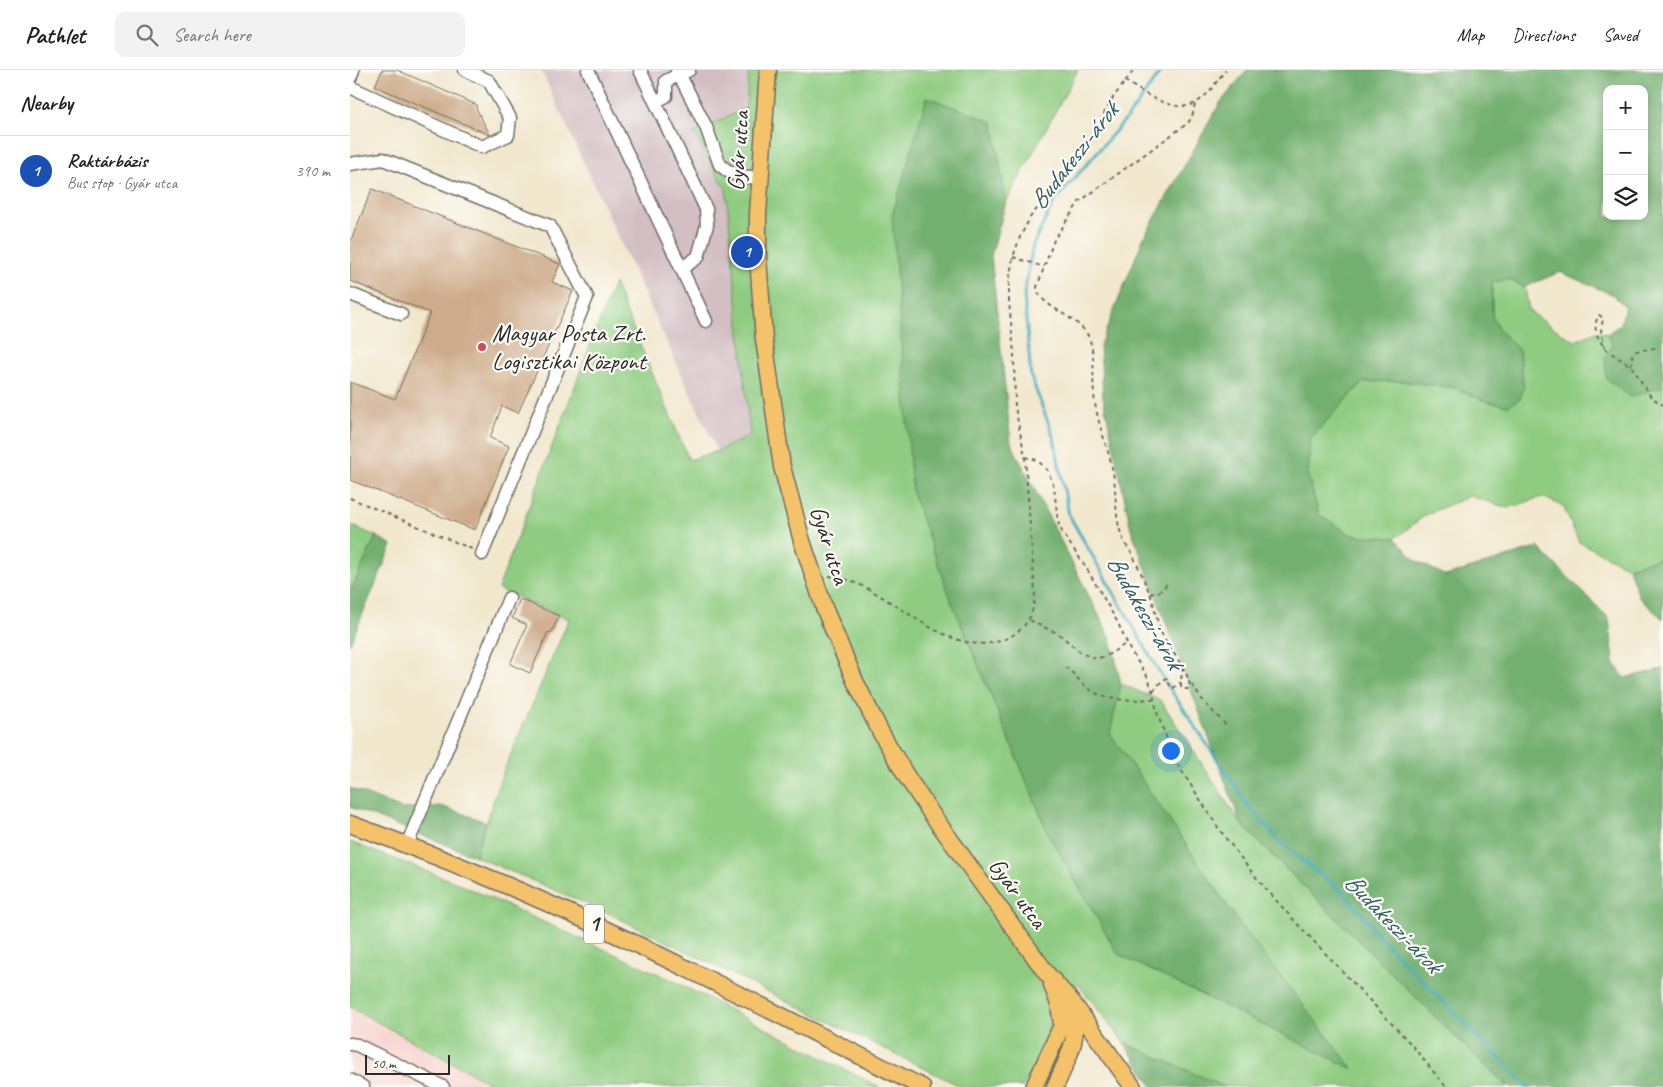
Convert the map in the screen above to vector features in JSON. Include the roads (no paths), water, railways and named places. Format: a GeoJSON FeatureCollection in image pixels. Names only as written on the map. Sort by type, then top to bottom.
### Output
{"type":"FeatureCollection","features":[{"type":"Feature","properties":{"kind":"main road","name":"Gyár utca"},"geometry":{"type":"LineString","coordinates":[[768,70],[760,178],[758,267],[768,377],[782,467],[802,541],[825,610],[855,681],[880,730],[931,813],[1047,974],[1072,1002],[1133,1087]]}},
{"type":"Feature","properties":{"kind":"main road","name":"1"},"geometry":{"type":"LineString","coordinates":[[350,824],[553,905],[623,937],[922,1087]]}},
{"type":"Feature","properties":{"kind":"main road","name":"Gyár utca"},"geometry":{"type":"LineString","coordinates":[[1034,1087],[1062,1025],[1059,1004],[1047,974]]}},
{"type":"Feature","properties":{"kind":"main road"},"geometry":{"type":"LineString","coordinates":[[1055,1087],[1075,1039],[1076,1022],[1072,1002]]}},
{"type":"Feature","properties":{"kind":"street"},"geometry":{"type":"LineString","coordinates":[[350,78],[353,70]]}},
{"type":"Feature","properties":{"kind":"street"},"geometry":{"type":"LineString","coordinates":[[350,87],[482,147],[508,135],[510,118],[490,81],[465,70]]}},
{"type":"Feature","properties":{"kind":"street"},"geometry":{"type":"LineString","coordinates":[[588,70],[706,321]]}},
{"type":"Feature","properties":{"kind":"street"},"geometry":{"type":"LineString","coordinates":[[640,70],[706,209],[707,225],[698,257],[681,269]]}},
{"type":"Feature","properties":{"kind":"street"},"geometry":{"type":"LineString","coordinates":[[655,102],[666,96],[666,81],[682,71],[720,165],[740,176],[760,178]]}},
{"type":"Feature","properties":{"kind":"street"},"geometry":{"type":"LineString","coordinates":[[350,164],[383,159],[550,226],[587,297],[482,554]]}},
{"type":"Feature","properties":{"kind":"street"},"geometry":{"type":"LineString","coordinates":[[350,294],[401,314]]}},
{"type":"Feature","properties":{"kind":"street"},"geometry":{"type":"LineString","coordinates":[[407,846],[509,598]]}},
{"type":"Feature","properties":{"kind":"street"},"geometry":{"type":"LineString","coordinates":[[350,1044],[357,1045],[443,1087]]}},
{"type":"Feature","properties":{"kind":"street"},"geometry":{"type":"LineString","coordinates":[[350,1080],[363,1087]]}},
{"type":"Feature","properties":{"kind":"waterway","name":"Budakeszi-árok"},"geometry":{"type":"LineString","coordinates":[[1162,70],[1131,113],[1054,202],[1033,245],[1024,294],[1031,377],[1054,438],[1069,515],[1164,680],[1247,804],[1281,843],[1344,893],[1389,947],[1528,1087]]}},
{"type":"Feature","properties":{"kind":"place","name":"Raktárbázis"},"geometry":{"type":"Point","coordinates":[747,252]}},
{"type":"Feature","properties":{"kind":"place","name":"Magyar Posta Zrt. Logisztikai Központ"},"geometry":{"type":"Point","coordinates":[482,347]}}]}
